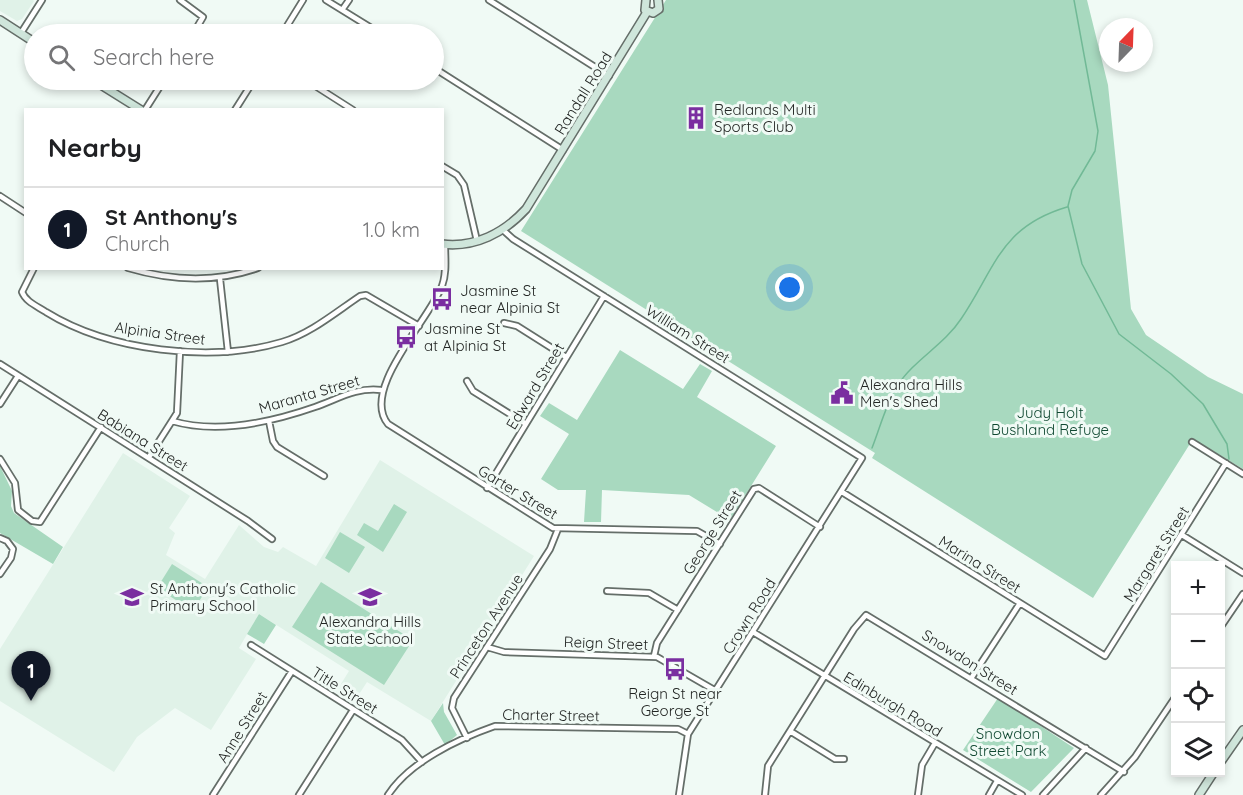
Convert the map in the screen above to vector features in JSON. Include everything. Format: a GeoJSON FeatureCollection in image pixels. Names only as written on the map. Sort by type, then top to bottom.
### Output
{"type":"FeatureCollection","features":[{"type":"Feature","properties":{"kind":"street"},"geometry":{"type":"LineString","coordinates":[[27,24],[42,0]]}},
{"type":"Feature","properties":{"kind":"street"},"geometry":{"type":"LineString","coordinates":[[180,0],[203,17],[199,24]]}},
{"type":"Feature","properties":{"kind":"street"},"geometry":{"type":"LineString","coordinates":[[288,24],[303,0]]}},
{"type":"Feature","properties":{"kind":"street"},"geometry":{"type":"LineString","coordinates":[[326,0],[365,24]]}},
{"type":"Feature","properties":{"kind":"street"},"geometry":{"type":"LineString","coordinates":[[342,10],[349,0]]}},
{"type":"Feature","properties":{"kind":"street"},"geometry":{"type":"LineString","coordinates":[[489,0],[610,76]]}},
{"type":"Feature","properties":{"kind":"street"},"geometry":{"type":"LineString","coordinates":[[645,0],[644,7],[647,12]]}},
{"type":"Feature","properties":{"kind":"street","name":"Randall Road"},"geometry":{"type":"LineString","coordinates":[[444,245],[477,242],[503,230],[526,209],[610,76],[647,12],[657,11],[660,6],[658,0]]}},
{"type":"Feature","properties":{"kind":"street"},"geometry":{"type":"LineString","coordinates":[[0,21],[24,35]]}},
{"type":"Feature","properties":{"kind":"street"},"geometry":{"type":"LineString","coordinates":[[21,33],[24,28]]}},
{"type":"Feature","properties":{"kind":"street"},"geometry":{"type":"LineString","coordinates":[[444,74],[564,150]]}},
{"type":"Feature","properties":{"kind":"street"},"geometry":{"type":"LineString","coordinates":[[110,90],[140,108]]}},
{"type":"Feature","properties":{"kind":"street"},"geometry":{"type":"LineString","coordinates":[[144,108],[157,90]]}},
{"type":"Feature","properties":{"kind":"street"},"geometry":{"type":"LineString","coordinates":[[236,108],[248,90]]}},
{"type":"Feature","properties":{"kind":"street"},"geometry":{"type":"LineString","coordinates":[[322,90],[350,108]]}},
{"type":"Feature","properties":{"kind":"street"},"geometry":{"type":"LineString","coordinates":[[444,167],[462,180],[477,242]]}},
{"type":"Feature","properties":{"kind":"street"},"geometry":{"type":"LineString","coordinates":[[0,196],[23,211]]}},
{"type":"Feature","properties":{"kind":"street","name":"William Street"},"geometry":{"type":"LineString","coordinates":[[503,230],[862,458]]}},
{"type":"Feature","properties":{"kind":"street"},"geometry":{"type":"LineString","coordinates":[[381,390],[444,282],[444,245]]}},
{"type":"Feature","properties":{"kind":"street","name":"Alpinia Street"},"geometry":{"type":"LineString","coordinates":[[33,270],[22,292],[25,298],[54,316],[100,336],[180,351],[228,352],[285,341],[302,334],[360,296],[372,297],[419,326]]}},
{"type":"Feature","properties":{"kind":"street"},"geometry":{"type":"LineString","coordinates":[[138,270],[178,278],[220,279],[251,270]]}},
{"type":"Feature","properties":{"kind":"street"},"geometry":{"type":"LineString","coordinates":[[220,279],[228,352]]}},
{"type":"Feature","properties":{"kind":"street","name":"Edward Street"},"geometry":{"type":"LineString","coordinates":[[487,488],[604,296]]}},
{"type":"Feature","properties":{"kind":"street"},"geometry":{"type":"LineString","coordinates":[[504,322],[517,326],[566,357]]}},
{"type":"Feature","properties":{"kind":"street"},"geometry":{"type":"LineString","coordinates":[[149,457],[172,421],[178,407],[180,351]]}},
{"type":"Feature","properties":{"kind":"street","name":"Babiana Street"},"geometry":{"type":"LineString","coordinates":[[0,364],[248,520],[272,539]]}},
{"type":"Feature","properties":{"kind":"street"},"geometry":{"type":"LineString","coordinates":[[0,404],[18,376]]}},
{"type":"Feature","properties":{"kind":"street"},"geometry":{"type":"LineString","coordinates":[[467,381],[473,391],[526,424]]}},
{"type":"Feature","properties":{"kind":"street","name":"Maranta Street"},"geometry":{"type":"LineString","coordinates":[[172,421],[211,426],[269,421],[355,390],[381,390]]}},
{"type":"Feature","properties":{"kind":"street","name":"Garter Street"},"geometry":{"type":"LineString","coordinates":[[381,390],[381,412],[388,424],[548,526],[558,529],[697,531],[720,544]]}},
{"type":"Feature","properties":{"kind":"street"},"geometry":{"type":"LineString","coordinates":[[269,421],[273,441],[277,447],[324,476]]}},
{"type":"Feature","properties":{"kind":"street"},"geometry":{"type":"LineString","coordinates":[[0,459],[15,483],[18,510],[39,522],[101,427]]}},
{"type":"Feature","properties":{"kind":"street"},"geometry":{"type":"LineString","coordinates":[[1192,442],[1243,474]]}},
{"type":"Feature","properties":{"kind":"street","name":"Crown Road"},"geometry":{"type":"LineString","coordinates":[[679,795],[688,734],[862,458]]}},
{"type":"Feature","properties":{"kind":"street","name":"Margaret Street"},"geometry":{"type":"LineString","coordinates":[[1105,656],[1226,463]]}},
{"type":"Feature","properties":{"kind":"street","name":"George Street"},"geometry":{"type":"LineString","coordinates":[[654,656],[656,646],[754,489],[759,488],[820,527]]}},
{"type":"Feature","properties":{"kind":"street","name":"Marina Street"},"geometry":{"type":"LineString","coordinates":[[842,492],[1105,656]]}},
{"type":"Feature","properties":{"kind":"street","name":"Princeton Avenue"},"geometry":{"type":"LineString","coordinates":[[467,738],[455,716],[452,704],[550,549],[558,529]]}},
{"type":"Feature","properties":{"kind":"street"},"geometry":{"type":"LineString","coordinates":[[1182,535],[1243,573]]}},
{"type":"Feature","properties":{"kind":"street"},"geometry":{"type":"LineString","coordinates":[[0,538],[7,541],[12,549],[11,558],[0,574]]}},
{"type":"Feature","properties":{"kind":"street"},"geometry":{"type":"LineString","coordinates":[[607,591],[649,593],[678,610]]}},
{"type":"Feature","properties":{"kind":"street"},"geometry":{"type":"LineString","coordinates":[[1225,622],[1243,594]]}},
{"type":"Feature","properties":{"kind":"street"},"geometry":{"type":"LineString","coordinates":[[972,677],[1020,603]]}},
{"type":"Feature","properties":{"kind":"street","name":"Snowdon Street"},"geometry":{"type":"LineString","coordinates":[[824,675],[861,617],[866,615],[972,677],[1124,772]]}},
{"type":"Feature","properties":{"kind":"street","name":"Edinburgh Road"},"geometry":{"type":"LineString","coordinates":[[753,632],[1022,795]]}},
{"type":"Feature","properties":{"kind":"street","name":"Title Street"},"geometry":{"type":"LineString","coordinates":[[251,645],[409,745],[422,762]]}},
{"type":"Feature","properties":{"kind":"street","name":"Reign Street"},"geometry":{"type":"LineString","coordinates":[[487,647],[504,652],[654,656],[665,659],[716,691]]}},
{"type":"Feature","properties":{"kind":"street","name":"Anne Street"},"geometry":{"type":"LineString","coordinates":[[213,795],[292,671]]}},
{"type":"Feature","properties":{"kind":"street"},"geometry":{"type":"LineString","coordinates":[[765,795],[768,766],[824,675]]}},
{"type":"Feature","properties":{"kind":"street"},"geometry":{"type":"LineString","coordinates":[[1101,795],[1124,772],[1171,703]]}},
{"type":"Feature","properties":{"kind":"street"},"geometry":{"type":"LineString","coordinates":[[299,795],[353,710]]}},
{"type":"Feature","properties":{"kind":"street","name":"Charter Street"},"geometry":{"type":"LineString","coordinates":[[388,795],[403,775],[422,762],[495,726],[678,729],[688,734]]}},
{"type":"Feature","properties":{"kind":"street"},"geometry":{"type":"LineString","coordinates":[[1225,757],[1243,730]]}},
{"type":"Feature","properties":{"kind":"street"},"geometry":{"type":"LineString","coordinates":[[790,732],[835,759],[844,759]]}},
{"type":"Feature","properties":{"kind":"street"},"geometry":{"type":"LineString","coordinates":[[918,795],[922,765],[935,743]]}},
{"type":"Feature","properties":{"kind":"street"},"geometry":{"type":"LineString","coordinates":[[1043,795],[1086,748]]}},
{"type":"Feature","properties":{"kind":"street"},"geometry":{"type":"LineString","coordinates":[[1199,795],[1211,777]]}},
{"type":"Feature","properties":{"kind":"street"},"geometry":{"type":"LineString","coordinates":[[989,795],[997,781]]}},
{"type":"Feature","properties":{"kind":"shaded area"},"geometry":{"type":"Polygon","coordinates":[[[0,0],[34,1],[22,19],[17,21],[0,11],[0,0]]]}},
{"type":"Feature","properties":{"kind":"shaded area"},"geometry":{"type":"Polygon","coordinates":[[[123,453],[190,496],[169,528],[175,533],[166,555],[205,579],[239,525],[264,547],[278,552],[283,547],[316,566],[380,460],[534,556],[431,721],[367,682],[354,702],[336,692],[349,671],[259,614],[239,648],[256,659],[211,730],[175,708],[137,737],[114,772],[0,701],[0,649],[123,453]]]}},
{"type":"Feature","properties":{"kind":"green space","name":"Judy Holt Bushland Refuge"},"geometry":{"type":"Polygon","coordinates":[[[666,0],[1087,0],[1099,49],[1099,72],[1105,72],[1108,85],[1131,309],[1146,335],[1208,377],[1243,394],[1243,469],[1193,439],[1093,598],[872,458],[875,453],[521,231],[666,0]]]}},
{"type":"Feature","properties":{"kind":"green space"},"geometry":{"type":"Polygon","coordinates":[[[620,350],[683,389],[700,364],[712,371],[697,397],[776,446],[730,520],[689,495],[602,490],[601,522],[584,522],[586,490],[558,490],[541,479],[569,434],[540,416],[549,403],[577,420],[620,350]]]}},
{"type":"Feature","properties":{"kind":"green space"},"geometry":{"type":"Polygon","coordinates":[[[0,466],[12,491],[11,506],[14,513],[63,547],[53,564],[0,533],[0,466]]]}},
{"type":"Feature","properties":{"kind":"green space"},"geometry":{"type":"Polygon","coordinates":[[[394,504],[407,512],[383,552],[357,535],[364,523],[378,531],[394,504]]]}},
{"type":"Feature","properties":{"kind":"green space"},"geometry":{"type":"Polygon","coordinates":[[[340,532],[365,547],[349,573],[325,558],[340,532]]]}},
{"type":"Feature","properties":{"kind":"green space"},"geometry":{"type":"Polygon","coordinates":[[[172,564],[208,587],[193,611],[157,588],[172,564]]]}},
{"type":"Feature","properties":{"kind":"green space"},"geometry":{"type":"Polygon","coordinates":[[[321,582],[413,640],[384,685],[292,627],[321,582]]]}},
{"type":"Feature","properties":{"kind":"green space"},"geometry":{"type":"Polygon","coordinates":[[[259,614],[276,625],[264,644],[247,634],[259,614]]]}},
{"type":"Feature","properties":{"kind":"green space","name":"Snowdon Street Park"},"geometry":{"type":"Polygon","coordinates":[[[998,698],[1074,748],[1031,792],[963,750],[998,698]]]}},
{"type":"Feature","properties":{"kind":"green space"},"geometry":{"type":"Polygon","coordinates":[[[443,703],[444,712],[457,735],[445,745],[431,721],[443,703]]]}},
{"type":"Feature","properties":{"kind":"waterway"},"geometry":{"type":"LineString","coordinates":[[1074,0],[1098,131],[1095,151],[1072,190],[1068,206],[1082,264],[1119,334],[1171,374],[1203,404],[1227,444],[1229,459]]}},
{"type":"Feature","properties":{"kind":"waterway"},"geometry":{"type":"LineString","coordinates":[[872,448],[898,385],[961,319],[1002,251],[1027,226],[1045,215],[1067,207]]}},
{"type":"Feature","properties":{"kind":"place","name":"Redlands Multi Sports Club"},"geometry":{"type":"Point","coordinates":[696,118]}},
{"type":"Feature","properties":{"kind":"place","name":"Jasmine St near Alpinia St"},"geometry":{"type":"Point","coordinates":[442,299]}},
{"type":"Feature","properties":{"kind":"place","name":"Jasmine St at Alpinia St"},"geometry":{"type":"Point","coordinates":[406,337]}},
{"type":"Feature","properties":{"kind":"place","name":"Alexandra Hills Men's Shed"},"geometry":{"type":"Point","coordinates":[842,393]}},
{"type":"Feature","properties":{"kind":"place","name":"St Anthony's Catholic Primary School"},"geometry":{"type":"Point","coordinates":[132,597]}},
{"type":"Feature","properties":{"kind":"place","name":"Alexandra Hills State School"},"geometry":{"type":"Point","coordinates":[370,597]}},
{"type":"Feature","properties":{"kind":"place","name":"Reign St near George St"},"geometry":{"type":"Point","coordinates":[675,669]}},
{"type":"Feature","properties":{"kind":"place","name":"St Anthony's"},"geometry":{"type":"Point","coordinates":[31,701]}}]}
